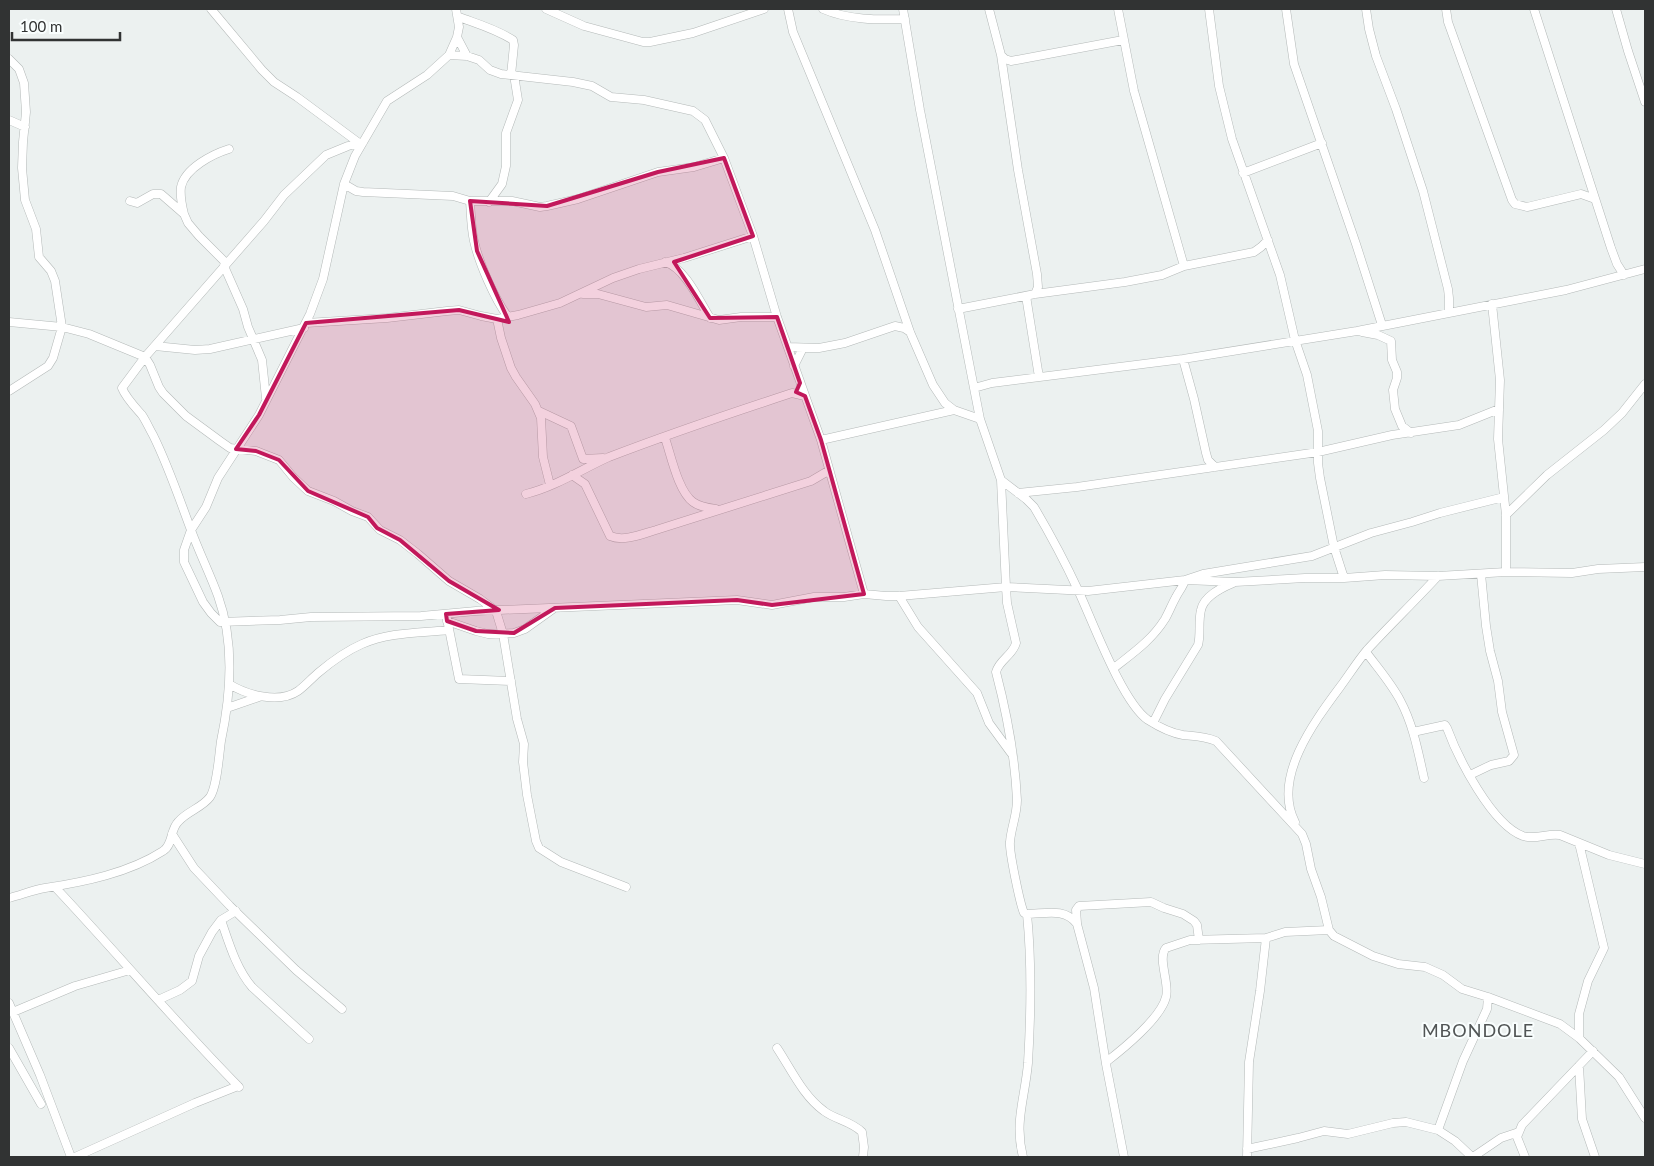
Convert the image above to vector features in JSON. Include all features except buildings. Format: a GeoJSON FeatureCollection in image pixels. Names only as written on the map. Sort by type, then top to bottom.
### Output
{"type":"FeatureCollection","features":[{"type":"Feature","properties":{"kind":"street"},"geometry":{"type":"LineString","coordinates":[[211,9],[274,82],[361,142]]}},
{"type":"Feature","properties":{"kind":"street"},"geometry":{"type":"LineString","coordinates":[[456,9],[459,17],[459,27],[449,55],[427,75],[387,101],[361,142],[344,184],[323,279],[305,326],[259,415],[218,478],[206,506],[191,530],[184,550],[184,562],[207,608],[220,622],[311,617],[447,617],[496,611],[737,600],[772,605],[814,598],[864,594],[899,596],[1006,587],[1095,590],[1185,580],[1235,582],[1385,575],[1438,576],[1506,572],[1572,573],[1598,569],[1645,567]]}},
{"type":"Feature","properties":{"kind":"street"},"geometry":{"type":"LineString","coordinates":[[546,9],[584,26],[643,42],[650,42],[693,33],[764,9]]}},
{"type":"Feature","properties":{"kind":"street"},"geometry":{"type":"LineString","coordinates":[[788,9],[793,32],[875,230],[910,332],[933,385],[945,402],[954,410],[980,419]]}},
{"type":"Feature","properties":{"kind":"street"},"geometry":{"type":"LineString","coordinates":[[823,9],[858,18],[905,19]]}},
{"type":"Feature","properties":{"kind":"street"},"geometry":{"type":"LineString","coordinates":[[903,9],[920,110],[980,419],[1001,480],[1007,603],[1016,643],[1015,648],[999,665],[996,672],[1007,719],[1017,803],[1010,846],[1023,910],[1027,914],[1031,963],[1025,1088],[1018,1122],[1023,1157]]}},
{"type":"Feature","properties":{"kind":"street"},"geometry":{"type":"LineString","coordinates":[[989,9],[1000,54],[1038,282],[1035,294]]}},
{"type":"Feature","properties":{"kind":"street"},"geometry":{"type":"LineString","coordinates":[[1118,9],[1134,91],[1184,266]]}},
{"type":"Feature","properties":{"kind":"street"},"geometry":{"type":"LineString","coordinates":[[1209,9],[1219,86],[1232,139],[1268,240],[1285,294],[1295,340],[1307,375],[1318,431],[1320,478],[1334,548],[1344,578]]}},
{"type":"Feature","properties":{"kind":"street"},"geometry":{"type":"LineString","coordinates":[[1286,9],[1294,64],[1382,325]]}},
{"type":"Feature","properties":{"kind":"street"},"geometry":{"type":"LineString","coordinates":[[1366,9],[1376,56],[1399,117],[1429,214],[1448,289],[1449,312]]}},
{"type":"Feature","properties":{"kind":"street"},"geometry":{"type":"LineString","coordinates":[[1446,9],[1448,22],[1515,204],[1527,207],[1581,194],[1595,198]]}},
{"type":"Feature","properties":{"kind":"street"},"geometry":{"type":"LineString","coordinates":[[1534,9],[1614,256],[1624,275]]}},
{"type":"Feature","properties":{"kind":"street"},"geometry":{"type":"LineString","coordinates":[[1616,9],[1645,102]]}},
{"type":"Feature","properties":{"kind":"street"},"geometry":{"type":"LineString","coordinates":[[459,17],[481,26],[493,28],[513,40],[514,45],[512,75],[518,100],[506,133],[507,159],[505,173],[500,187],[489,202]]}},
{"type":"Feature","properties":{"kind":"street"},"geometry":{"type":"LineString","coordinates":[[457,37],[468,56]]}},
{"type":"Feature","properties":{"kind":"street"},"geometry":{"type":"LineString","coordinates":[[1000,54],[1005,59],[1011,61],[1123,40]]}},
{"type":"Feature","properties":{"kind":"street"},"geometry":{"type":"LineString","coordinates":[[449,55],[468,56],[479,60],[490,70],[501,74],[573,82],[592,86],[611,97],[644,100],[693,111],[705,120],[724,158],[753,236],[777,316],[821,440],[828,471],[864,594]]}},
{"type":"Feature","properties":{"kind":"street"},"geometry":{"type":"LineString","coordinates":[[9,59],[19,69],[24,82],[25,127],[22,142],[22,168],[25,200],[36,229],[39,257],[52,271],[55,281],[62,327],[53,358],[48,366],[9,391]]}},
{"type":"Feature","properties":{"kind":"street"},"geometry":{"type":"LineString","coordinates":[[9,120],[25,127]]}},
{"type":"Feature","properties":{"kind":"street"},"geometry":{"type":"LineString","coordinates":[[9,898],[44,888],[55,888],[88,880],[131,867],[166,850],[178,821],[201,806],[214,790],[229,684],[230,660],[225,623],[218,597],[154,436],[123,390],[123,385],[145,357],[264,221],[284,195],[326,155],[361,142]]}},
{"type":"Feature","properties":{"kind":"street"},"geometry":{"type":"LineString","coordinates":[[1243,173],[1322,143]]}},
{"type":"Feature","properties":{"kind":"street"},"geometry":{"type":"LineString","coordinates":[[229,149],[203,160],[185,178],[181,188],[184,214],[188,223],[225,264],[264,367],[266,400]]}},
{"type":"Feature","properties":{"kind":"street"},"geometry":{"type":"LineString","coordinates":[[342,195],[356,191],[453,196],[470,201],[512,202],[540,207],[556,205],[658,172],[694,167],[724,158]]}},
{"type":"Feature","properties":{"kind":"street"},"geometry":{"type":"LineString","coordinates":[[344,184],[356,191]]}},
{"type":"Feature","properties":{"kind":"street"},"geometry":{"type":"LineString","coordinates":[[130,201],[137,203],[152,194],[159,193],[184,214]]}},
{"type":"Feature","properties":{"kind":"street"},"geometry":{"type":"LineString","coordinates":[[470,201],[476,251],[495,296],[508,316]]}},
{"type":"Feature","properties":{"kind":"street"},"geometry":{"type":"LineString","coordinates":[[155,346],[195,350],[210,349],[305,326],[453,310],[497,319],[560,303],[613,278],[753,236]]}},
{"type":"Feature","properties":{"kind":"street"},"geometry":{"type":"LineString","coordinates":[[958,309],[1035,294],[1162,275],[1184,266],[1254,252],[1268,240]]}},
{"type":"Feature","properties":{"kind":"street"},"geometry":{"type":"LineString","coordinates":[[665,262],[672,264],[681,273],[710,318]]}},
{"type":"Feature","properties":{"kind":"street"},"geometry":{"type":"LineString","coordinates":[[974,388],[1356,331],[1566,290],[1645,269]]}},
{"type":"Feature","properties":{"kind":"street"},"geometry":{"type":"LineString","coordinates":[[581,294],[598,294],[646,307],[667,305],[719,320],[777,316]]}},
{"type":"Feature","properties":{"kind":"street"},"geometry":{"type":"LineString","coordinates":[[1026,296],[1039,377]]}},
{"type":"Feature","properties":{"kind":"street"},"geometry":{"type":"LineString","coordinates":[[1492,304],[1499,372],[1498,439],[1506,515],[1506,572]]}},
{"type":"Feature","properties":{"kind":"street"},"geometry":{"type":"LineString","coordinates":[[497,319],[511,368],[539,411],[543,424],[543,457],[550,486]]}},
{"type":"Feature","properties":{"kind":"street"},"geometry":{"type":"LineString","coordinates":[[9,322],[62,327],[89,334],[145,357],[159,387],[173,403],[186,416],[220,441],[236,450],[256,451],[278,460],[308,491],[368,517],[380,530],[400,540],[449,581],[480,599],[496,611],[503,634],[517,719],[524,744],[523,762],[527,795],[539,848],[554,859],[626,886]]}},
{"type":"Feature","properties":{"kind":"street"},"geometry":{"type":"LineString","coordinates":[[788,347],[819,348],[845,343],[895,326],[910,332]]}},
{"type":"Feature","properties":{"kind":"street"},"geometry":{"type":"LineString","coordinates":[[1356,331],[1378,335],[1391,341],[1392,360],[1397,378],[1393,390],[1395,409],[1402,426],[1411,433]]}},
{"type":"Feature","properties":{"kind":"street"},"geometry":{"type":"LineString","coordinates":[[794,366],[803,348]]}},
{"type":"Feature","properties":{"kind":"street"},"geometry":{"type":"LineString","coordinates":[[1183,358],[1208,460],[1215,467]]}},
{"type":"Feature","properties":{"kind":"street"},"geometry":{"type":"LineString","coordinates":[[526,494],[539,491],[608,458],[792,393],[800,383]]}},
{"type":"Feature","properties":{"kind":"street"},"geometry":{"type":"LineString","coordinates":[[1506,515],[1547,475],[1604,430],[1622,413],[1645,384]]}},
{"type":"Feature","properties":{"kind":"street"},"geometry":{"type":"LineString","coordinates":[[792,393],[805,396]]}},
{"type":"Feature","properties":{"kind":"street"},"geometry":{"type":"LineString","coordinates":[[1018,493],[1078,487],[1318,452],[1374,439],[1459,424],[1499,409]]}},
{"type":"Feature","properties":{"kind":"street"},"geometry":{"type":"LineString","coordinates":[[821,440],[954,410]]}},
{"type":"Feature","properties":{"kind":"street"},"geometry":{"type":"LineString","coordinates":[[539,411],[569,424],[584,459],[608,458]]}},
{"type":"Feature","properties":{"kind":"street"},"geometry":{"type":"LineString","coordinates":[[665,438],[686,496],[692,502],[702,507],[718,510]]}},
{"type":"Feature","properties":{"kind":"street"},"geometry":{"type":"LineString","coordinates":[[572,475],[586,484],[608,533],[613,538],[632,537],[811,481],[828,471]]}},
{"type":"Feature","properties":{"kind":"street"},"geometry":{"type":"LineString","coordinates":[[1001,480],[1034,506],[1078,590],[1114,668],[1133,704],[1141,714],[1153,723],[1173,732],[1208,738],[1216,742],[1298,828]]}},
{"type":"Feature","properties":{"kind":"street"},"geometry":{"type":"LineString","coordinates":[[1185,580],[1203,574],[1312,556],[1371,532],[1504,497]]}},
{"type":"Feature","properties":{"kind":"street"},"geometry":{"type":"LineString","coordinates":[[1470,776],[1491,765],[1509,761],[1514,755],[1502,712],[1498,681],[1490,651],[1481,574]]}},
{"type":"Feature","properties":{"kind":"street"},"geometry":{"type":"LineString","coordinates":[[1438,576],[1366,652],[1312,727],[1295,762],[1289,780],[1288,800],[1292,816],[1306,844],[1311,869],[1329,930],[1342,941],[1373,956],[1398,964],[1425,967],[1462,989],[1560,1024],[1580,1038],[1619,1077],[1645,1118]]}},
{"type":"Feature","properties":{"kind":"street"},"geometry":{"type":"LineString","coordinates":[[1114,668],[1147,642],[1156,631],[1165,619],[1185,580]]}},
{"type":"Feature","properties":{"kind":"street"},"geometry":{"type":"LineString","coordinates":[[1153,723],[1164,699],[1198,646],[1201,609],[1207,599],[1219,589],[1235,582]]}},
{"type":"Feature","properties":{"kind":"street"},"geometry":{"type":"LineString","coordinates":[[899,596],[918,627],[977,694],[988,723],[1012,754]]}},
{"type":"Feature","properties":{"kind":"street"},"geometry":{"type":"LineString","coordinates":[[447,617],[476,632],[503,634],[520,632],[555,608]]}},
{"type":"Feature","properties":{"kind":"street"},"geometry":{"type":"LineString","coordinates":[[447,617],[459,679],[510,681]]}},
{"type":"Feature","properties":{"kind":"street"},"geometry":{"type":"LineString","coordinates":[[227,708],[261,697],[286,696],[297,692],[335,659],[362,644],[390,636],[449,630]]}},
{"type":"Feature","properties":{"kind":"street"},"geometry":{"type":"LineString","coordinates":[[1366,652],[1399,698],[1413,732],[1424,778]]}},
{"type":"Feature","properties":{"kind":"street"},"geometry":{"type":"LineString","coordinates":[[229,684],[261,697]]}},
{"type":"Feature","properties":{"kind":"street"},"geometry":{"type":"LineString","coordinates":[[1413,732],[1445,725],[1448,728],[1458,756],[1490,807],[1516,833],[1531,838],[1553,834],[1609,855],[1645,864]]}},
{"type":"Feature","properties":{"kind":"street"},"geometry":{"type":"LineString","coordinates":[[172,834],[180,850],[194,868],[296,970],[342,1009]]}},
{"type":"Feature","properties":{"kind":"street"},"geometry":{"type":"LineString","coordinates":[[1579,843],[1604,948],[1588,981],[1579,1014],[1580,1038]]}},
{"type":"Feature","properties":{"kind":"street"},"geometry":{"type":"LineString","coordinates":[[55,888],[238,1086],[195,1103],[75,1157]]}},
{"type":"Feature","properties":{"kind":"street"},"geometry":{"type":"LineString","coordinates":[[1124,1157],[1094,988],[1076,910],[1079,906],[1150,902],[1183,914],[1194,921],[1197,925],[1199,940]]}},
{"type":"Feature","properties":{"kind":"street"},"geometry":{"type":"LineString","coordinates":[[158,1000],[180,990],[192,981],[199,956],[221,920],[236,911]]}},
{"type":"Feature","properties":{"kind":"street"},"geometry":{"type":"LineString","coordinates":[[1027,914],[1044,912],[1064,914],[1078,924]]}},
{"type":"Feature","properties":{"kind":"street"},"geometry":{"type":"LineString","coordinates":[[221,920],[234,956],[245,979],[309,1039]]}},
{"type":"Feature","properties":{"kind":"street"},"geometry":{"type":"LineString","coordinates":[[1106,1062],[1143,1030],[1164,1004],[1167,991],[1162,955],[1166,948],[1182,942],[1199,940],[1266,938],[1285,932],[1329,930]]}},
{"type":"Feature","properties":{"kind":"street"},"geometry":{"type":"LineString","coordinates":[[1266,938],[1249,1062],[1247,1153],[1324,1131],[1348,1134],[1393,1123],[1406,1122],[1438,1130],[1455,1141],[1472,1157],[1501,1138],[1519,1132]]}},
{"type":"Feature","properties":{"kind":"street"},"geometry":{"type":"LineString","coordinates":[[13,1012],[75,986],[130,970]]}},
{"type":"Feature","properties":{"kind":"street"},"geometry":{"type":"LineString","coordinates":[[1438,1130],[1463,1061],[1487,1009],[1488,997]]}},
{"type":"Feature","properties":{"kind":"street"},"geometry":{"type":"LineString","coordinates":[[9,1003],[40,1075],[70,1157]]}},
{"type":"Feature","properties":{"kind":"street"},"geometry":{"type":"LineString","coordinates":[[9,1048],[41,1104]]}},
{"type":"Feature","properties":{"kind":"street"},"geometry":{"type":"LineString","coordinates":[[777,1048],[805,1091],[817,1105],[825,1112],[854,1125],[862,1132],[863,1157]]}},
{"type":"Feature","properties":{"kind":"street"},"geometry":{"type":"LineString","coordinates":[[1525,1157],[1518,1143],[1522,1125],[1593,1051]]}},
{"type":"Feature","properties":{"kind":"street"},"geometry":{"type":"LineString","coordinates":[[1579,1066],[1582,1118],[1595,1157]]}},
{"type":"Feature","properties":{"kind":"highlighted area"},"geometry":{"type":"Polygon","coordinates":[[[724,158],[753,236],[674,262],[710,318],[777,317],[800,383],[796,392],[805,396],[821,440],[864,594],[772,605],[737,600],[555,608],[514,633],[476,631],[447,621],[446,614],[499,610],[449,581],[400,540],[377,528],[368,517],[308,491],[279,460],[256,451],[236,449],[259,415],[306,323],[459,310],[509,322],[477,251],[470,201],[547,206],[658,172],[724,158]]]}},
{"type":"Feature","properties":{"kind":"district","name":"MBONDOLE"},"geometry":{"type":"Point","coordinates":[1478,1031]}}]}
